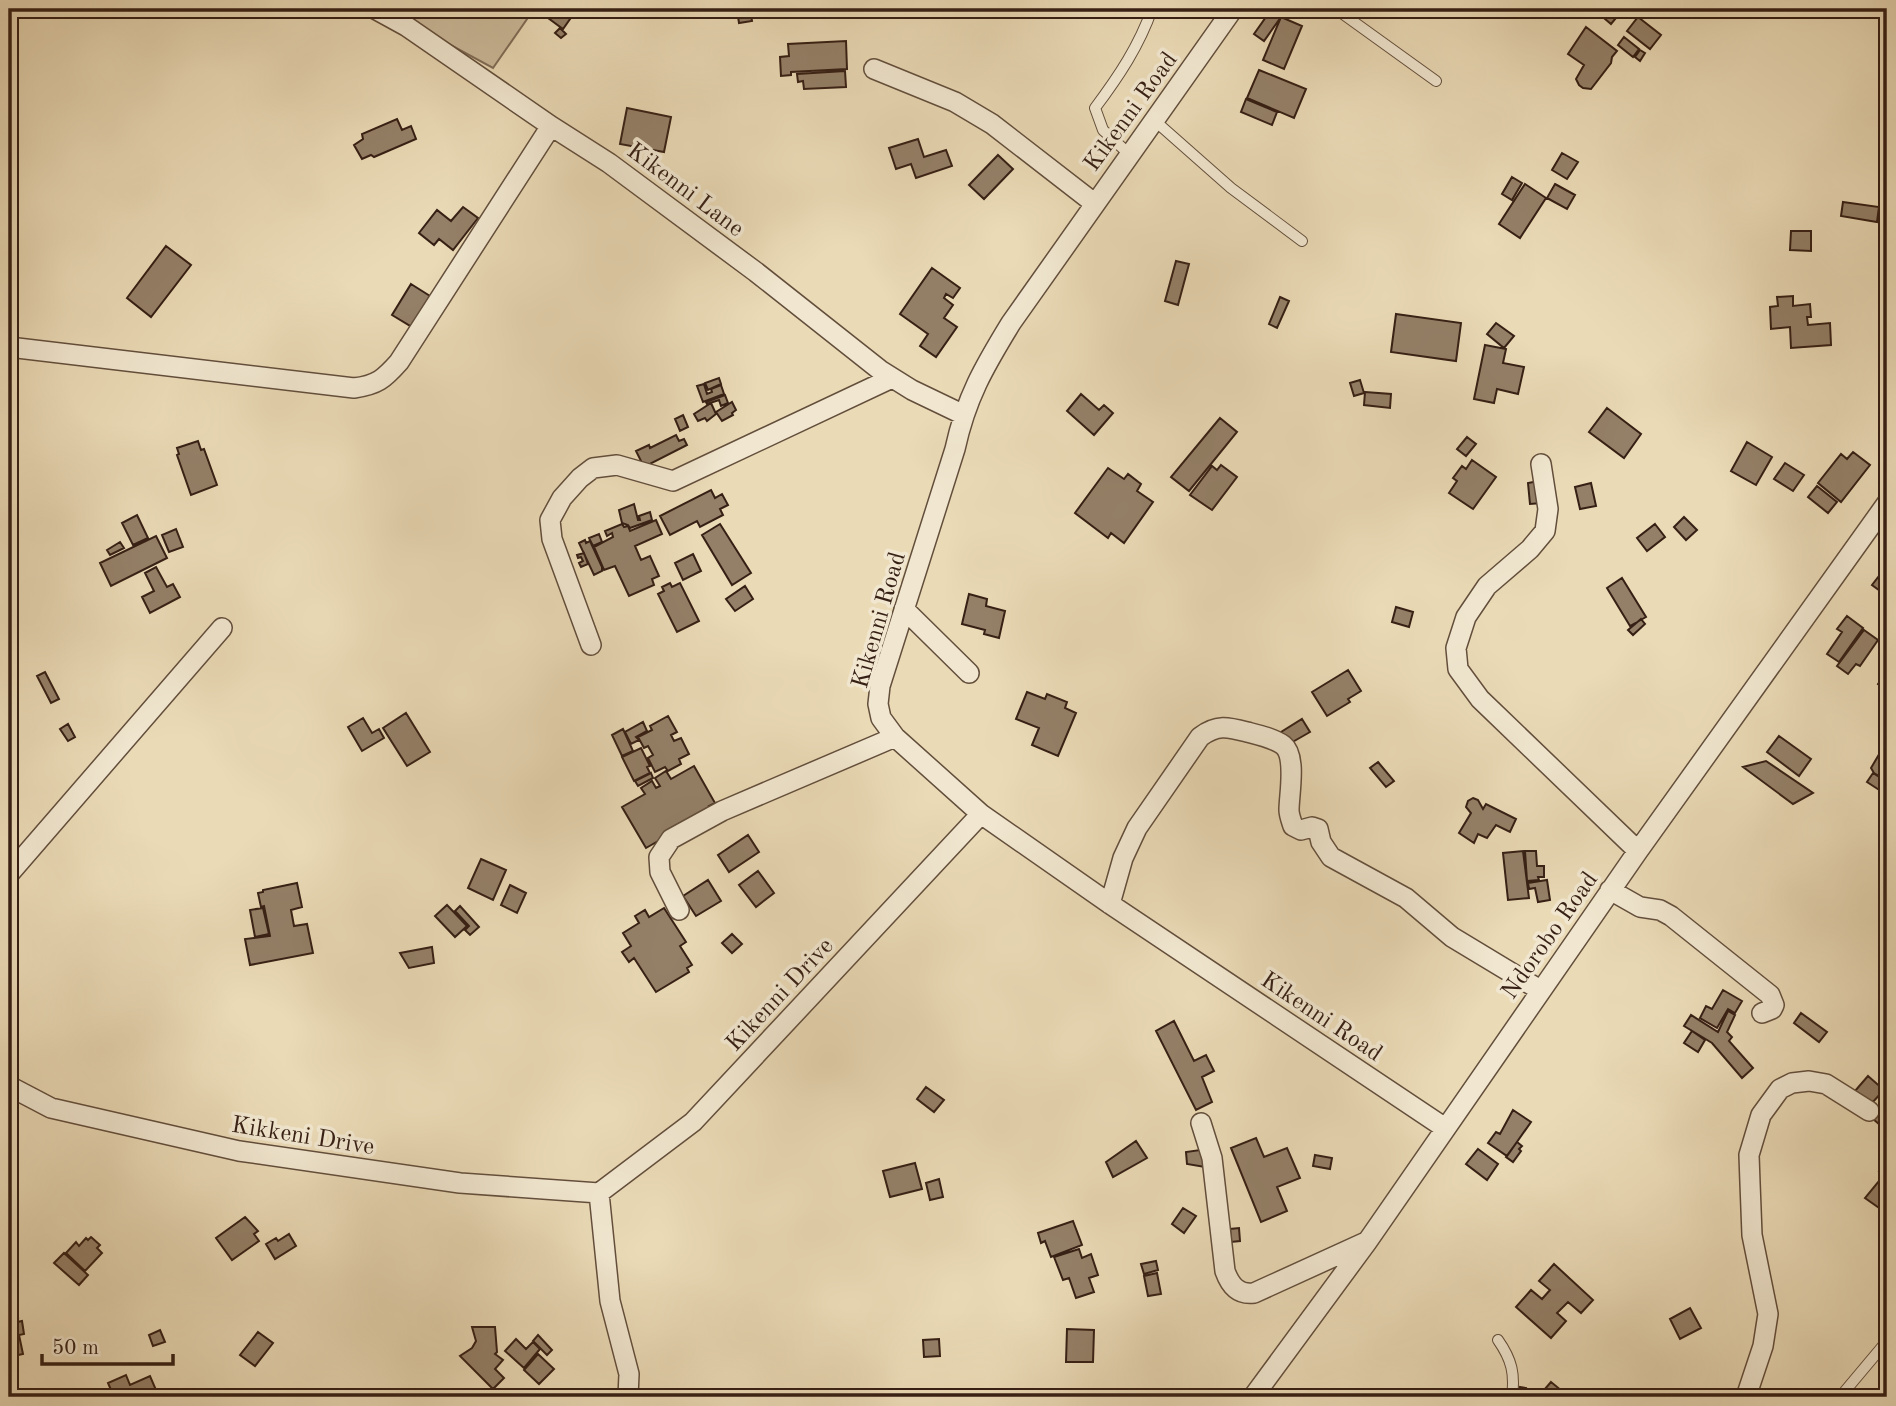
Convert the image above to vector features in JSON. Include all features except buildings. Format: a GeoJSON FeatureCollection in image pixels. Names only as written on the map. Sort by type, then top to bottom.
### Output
{"type":"FeatureCollection","features":[{"type":"Feature","properties":{"kind":"street","name":"Kikenni Lane"},"geometry":{"type":"LineString","coordinates":[[375,9],[406,26],[609,163],[892,378],[962,414]]}},
{"type":"Feature","properties":{"kind":"street","name":"Kikenni Road"},"geometry":{"type":"LineString","coordinates":[[1233,9],[1094,203],[982,370],[962,414],[955,449],[880,686],[878,704],[881,718],[895,737],[981,814],[1444,1128]]}},
{"type":"Feature","properties":{"kind":"street"},"geometry":{"type":"LineString","coordinates":[[874,69],[955,102],[992,124],[1094,203]]}},
{"type":"Feature","properties":{"kind":"street"},"geometry":{"type":"LineString","coordinates":[[9,346],[355,388],[373,386],[387,376],[399,362],[551,126]]}},
{"type":"Feature","properties":{"kind":"street"},"geometry":{"type":"LineString","coordinates":[[591,645],[552,539],[550,520],[562,498],[580,478],[593,468],[617,464],[673,481],[892,378]]}},
{"type":"Feature","properties":{"kind":"street"},"geometry":{"type":"LineString","coordinates":[[1541,464],[1548,509],[1545,531],[1530,549],[1487,586],[1466,617],[1456,648],[1458,669],[1480,699],[1638,850]]}},
{"type":"Feature","properties":{"kind":"street","name":"Ndorobo Road"},"geometry":{"type":"LineString","coordinates":[[1253,1397],[1367,1242],[1638,850],[1887,503]]}},
{"type":"Feature","properties":{"kind":"street"},"geometry":{"type":"LineString","coordinates":[[904,609],[969,673]]}},
{"type":"Feature","properties":{"kind":"street"},"geometry":{"type":"LineString","coordinates":[[9,874],[222,628]]}},
{"type":"Feature","properties":{"kind":"street"},"geometry":{"type":"LineString","coordinates":[[1110,904],[1123,858],[1137,828],[1200,737],[1212,728],[1226,726],[1261,736],[1286,747],[1292,780],[1289,813],[1293,826],[1301,830],[1312,827],[1318,829],[1321,842],[1331,857],[1406,898],[1452,937],[1540,990]]}},
{"type":"Feature","properties":{"kind":"street"},"geometry":{"type":"LineString","coordinates":[[679,910],[660,872],[659,857],[671,839],[722,811],[895,737]]}},
{"type":"Feature","properties":{"kind":"street","name":"Kikenni Drive"},"geometry":{"type":"LineString","coordinates":[[599,1193],[693,1122],[981,814]]}},
{"type":"Feature","properties":{"kind":"street"},"geometry":{"type":"LineString","coordinates":[[1610,890],[1640,907],[1660,910],[1671,916],[1770,995],[1774,1005],[1772,1009],[1762,1013]]}},
{"type":"Feature","properties":{"kind":"street"},"geometry":{"type":"LineString","coordinates":[[1746,1397],[1763,1346],[1768,1314],[1752,1235],[1750,1184],[1749,1155],[1761,1115],[1780,1089],[1792,1083],[1809,1081],[1826,1084],[1869,1111]]}},
{"type":"Feature","properties":{"kind":"street","name":"Kikkeni Drive"},"geometry":{"type":"LineString","coordinates":[[9,1086],[51,1108],[239,1151],[460,1183],[599,1193]]}},
{"type":"Feature","properties":{"kind":"street"},"geometry":{"type":"LineString","coordinates":[[1201,1123],[1212,1158],[1225,1271],[1231,1285],[1238,1291],[1254,1293],[1367,1242]]}},
{"type":"Feature","properties":{"kind":"street"},"geometry":{"type":"LineString","coordinates":[[599,1193],[610,1301],[629,1374],[628,1397]]}},
{"type":"Feature","properties":{"kind":"lane"},"geometry":{"type":"LineString","coordinates":[[1129,154],[1103,130],[1095,108],[1142,37],[1152,9]]}},
{"type":"Feature","properties":{"kind":"lane"},"geometry":{"type":"LineString","coordinates":[[1336,9],[1436,81]]}},
{"type":"Feature","properties":{"kind":"lane"},"geometry":{"type":"LineString","coordinates":[[1153,120],[1231,188],[1302,241]]}},
{"type":"Feature","properties":{"kind":"lane"},"geometry":{"type":"LineString","coordinates":[[1498,1340],[1511,1358],[1515,1378],[1512,1397]]}},
{"type":"Feature","properties":{"kind":"lane"},"geometry":{"type":"LineString","coordinates":[[1840,1397],[1887,1341]]}},
{"type":"Feature","properties":{"kind":"shaded area"},"geometry":{"type":"Polygon","coordinates":[[[384,9],[534,9],[493,68],[384,9]]]}}]}
